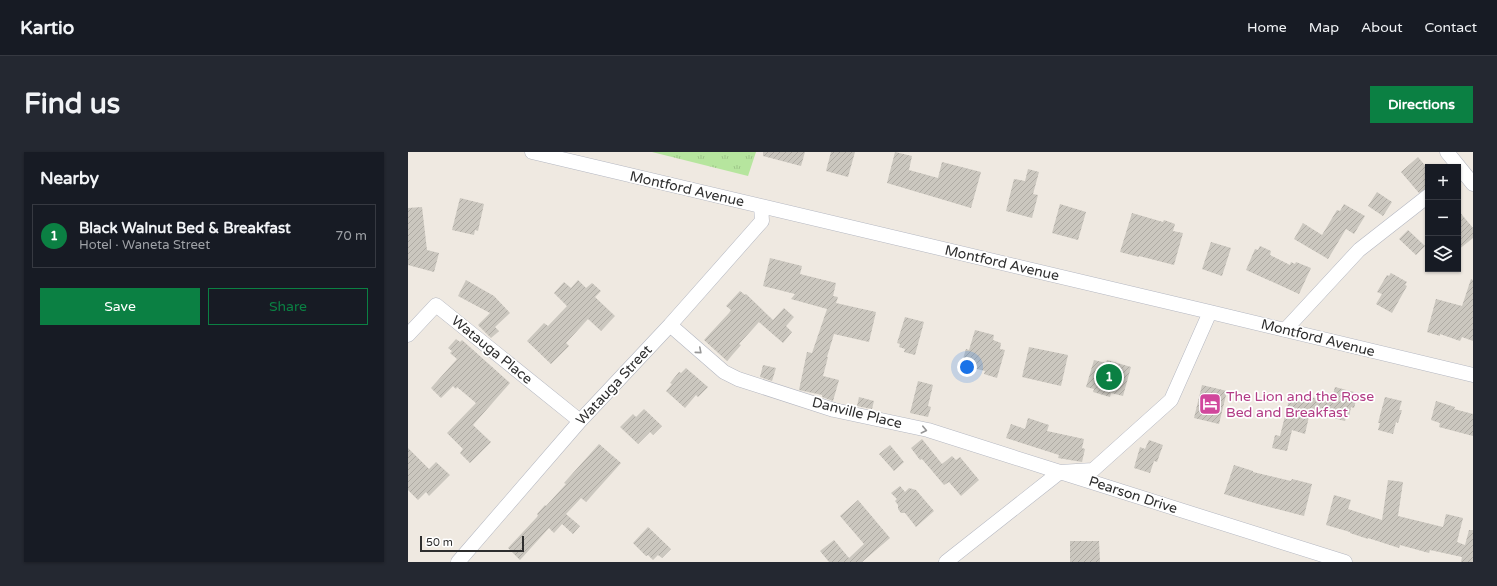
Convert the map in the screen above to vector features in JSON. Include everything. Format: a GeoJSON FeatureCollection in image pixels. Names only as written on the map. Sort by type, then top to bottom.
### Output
{"type":"FeatureCollection","features":[{"type":"Feature","properties":{"kind":"street","name":"Montford Avenue"},"geometry":{"type":"LineString","coordinates":[[532,152],[550,154],[761,206],[1473,375]]}},
{"type":"Feature","properties":{"kind":"street"},"geometry":{"type":"LineString","coordinates":[[1447,152],[1455,164]]}},
{"type":"Feature","properties":{"kind":"street"},"geometry":{"type":"LineString","coordinates":[[1461,172],[1473,184]]}},
{"type":"Feature","properties":{"kind":"street"},"geometry":{"type":"LineString","coordinates":[[1285,330],[1358,250],[1425,198]]}},
{"type":"Feature","properties":{"kind":"street","name":"Watauga Street"},"geometry":{"type":"LineString","coordinates":[[458,562],[580,421],[670,325],[762,221],[761,206]]}},
{"type":"Feature","properties":{"kind":"street","name":"Watauga Place"},"geometry":{"type":"LineString","coordinates":[[408,335],[436,305],[580,421]]}},
{"type":"Feature","properties":{"kind":"street"},"geometry":{"type":"LineString","coordinates":[[946,562],[1060,472],[1093,470],[1171,400],[1210,312]]}},
{"type":"Feature","properties":{"kind":"street","name":"Danville Place"},"geometry":{"type":"LineString","coordinates":[[670,325],[724,372],[738,379],[834,410],[928,430],[1060,472]]}},
{"type":"Feature","properties":{"kind":"street","name":"Pearson Drive"},"geometry":{"type":"LineString","coordinates":[[1060,472],[1345,562]]}},
{"type":"Feature","properties":{"kind":"green space"},"geometry":{"type":"Polygon","coordinates":[[[652,152],[756,152],[748,176],[652,152]]]}},
{"type":"Feature","properties":{"kind":"building"},"geometry":{"type":"Polygon","coordinates":[[[763,152],[805,152],[801,166],[763,156],[763,152]]]}},
{"type":"Feature","properties":{"kind":"building"},"geometry":{"type":"Polygon","coordinates":[[[831,152],[855,152],[848,177],[826,171],[831,152]]]}},
{"type":"Feature","properties":{"kind":"building"},"geometry":{"type":"Polygon","coordinates":[[[895,152],[912,156],[909,170],[938,178],[942,162],[981,172],[971,208],[887,183],[895,152]]]}},
{"type":"Feature","properties":{"kind":"building"},"geometry":{"type":"Polygon","coordinates":[[[1418,157],[1425,165],[1425,190],[1419,193],[1401,172],[1418,157]]]}},
{"type":"Feature","properties":{"kind":"building"},"geometry":{"type":"Polygon","coordinates":[[[1028,169],[1039,172],[1033,194],[1038,195],[1032,218],[1006,211],[1014,179],[1025,181],[1028,169]]]}},
{"type":"Feature","properties":{"kind":"building"},"geometry":{"type":"Polygon","coordinates":[[[1377,192],[1392,202],[1383,216],[1368,206],[1377,192]]]}},
{"type":"Feature","properties":{"kind":"building"},"geometry":{"type":"Polygon","coordinates":[[[460,198],[484,204],[478,231],[475,230],[474,235],[452,230],[460,198]]]}},
{"type":"Feature","properties":{"kind":"building"},"geometry":{"type":"Polygon","coordinates":[[[1060,204],[1086,212],[1078,240],[1052,233],[1060,204]]]}},
{"type":"Feature","properties":{"kind":"building"},"geometry":{"type":"Polygon","coordinates":[[[1344,204],[1365,216],[1354,234],[1346,229],[1328,259],[1294,239],[1303,223],[1322,235],[1337,210],[1340,211],[1344,204]]]}},
{"type":"Feature","properties":{"kind":"building"},"geometry":{"type":"Polygon","coordinates":[[[422,207],[427,250],[439,253],[434,272],[408,265],[408,208],[422,207]]]}},
{"type":"Feature","properties":{"kind":"building"},"geometry":{"type":"Polygon","coordinates":[[[1132,213],[1175,224],[1173,231],[1183,233],[1174,265],[1120,252],[1132,213]]]}},
{"type":"Feature","properties":{"kind":"building"},"geometry":{"type":"Polygon","coordinates":[[[1461,214],[1473,228],[1473,238],[1461,248],[1461,214]]]}},
{"type":"Feature","properties":{"kind":"building"},"geometry":{"type":"Polygon","coordinates":[[[1408,230],[1425,246],[1416,255],[1399,239],[1408,230]]]}},
{"type":"Feature","properties":{"kind":"building"},"geometry":{"type":"Polygon","coordinates":[[[1211,242],[1231,248],[1222,276],[1202,269],[1211,242]]]}},
{"type":"Feature","properties":{"kind":"building"},"geometry":{"type":"Polygon","coordinates":[[[1260,246],[1271,251],[1270,255],[1290,265],[1291,262],[1295,264],[1296,262],[1311,268],[1299,294],[1246,270],[1255,249],[1258,250],[1260,246]]]}},
{"type":"Feature","properties":{"kind":"building"},"geometry":{"type":"Polygon","coordinates":[[[770,258],[802,266],[800,274],[836,283],[833,296],[838,297],[836,303],[876,312],[869,342],[834,334],[823,376],[839,380],[833,401],[822,397],[822,395],[799,390],[807,352],[812,353],[827,309],[791,299],[795,294],[763,286],[770,258]]]}},
{"type":"Feature","properties":{"kind":"building"},"geometry":{"type":"Polygon","coordinates":[[[1391,273],[1407,282],[1405,285],[1407,286],[1392,313],[1376,304],[1382,294],[1377,292],[1387,275],[1389,276],[1391,273]]]}},
{"type":"Feature","properties":{"kind":"building"},"geometry":{"type":"Polygon","coordinates":[[[1471,279],[1473,280],[1473,341],[1462,337],[1460,341],[1440,334],[1440,336],[1427,332],[1436,299],[1462,306],[1471,279]]]}},
{"type":"Feature","properties":{"kind":"building"},"geometry":{"type":"Polygon","coordinates":[[[466,280],[494,296],[510,313],[495,327],[499,331],[491,338],[478,325],[490,313],[458,296],[466,280]]]}},
{"type":"Feature","properties":{"kind":"building"},"geometry":{"type":"Polygon","coordinates":[[[578,280],[586,288],[592,283],[601,291],[595,297],[615,316],[601,331],[588,319],[566,343],[569,346],[551,364],[527,341],[544,323],[548,326],[567,306],[554,293],[564,282],[571,288],[578,280]]]}},
{"type":"Feature","properties":{"kind":"building"},"geometry":{"type":"Polygon","coordinates":[[[740,291],[745,295],[746,294],[773,320],[784,308],[794,317],[786,326],[792,332],[783,343],[759,322],[739,344],[741,345],[727,361],[704,340],[729,313],[731,310],[726,306],[740,291]]]}},
{"type":"Feature","properties":{"kind":"building"},"geometry":{"type":"Polygon","coordinates":[[[905,317],[924,322],[915,355],[904,352],[905,349],[899,347],[900,344],[897,343],[905,317]]]}},
{"type":"Feature","properties":{"kind":"building"},"geometry":{"type":"Polygon","coordinates":[[[975,330],[994,335],[993,340],[1001,343],[1000,349],[1005,350],[997,378],[984,374],[985,371],[961,365],[966,349],[969,350],[975,330]]]}},
{"type":"Feature","properties":{"kind":"building"},"geometry":{"type":"Polygon","coordinates":[[[456,339],[460,342],[462,340],[510,383],[473,425],[491,442],[470,463],[460,453],[463,449],[447,433],[476,403],[457,387],[456,389],[453,386],[441,398],[431,388],[457,359],[450,353],[452,351],[448,348],[456,339]]]}},
{"type":"Feature","properties":{"kind":"building"},"geometry":{"type":"Polygon","coordinates":[[[1029,347],[1068,355],[1061,386],[1022,377],[1029,347]]]}},
{"type":"Feature","properties":{"kind":"building"},"geometry":{"type":"Polygon","coordinates":[[[1094,360],[1106,363],[1107,360],[1131,367],[1123,396],[1111,393],[1110,397],[1093,392],[1094,389],[1086,387],[1094,360]]]}},
{"type":"Feature","properties":{"kind":"building"},"geometry":{"type":"Polygon","coordinates":[[[763,365],[776,368],[772,381],[760,377],[763,365]]]}},
{"type":"Feature","properties":{"kind":"building"},"geometry":{"type":"Polygon","coordinates":[[[686,368],[708,387],[698,397],[696,395],[685,408],[666,391],[672,384],[670,383],[679,372],[681,373],[686,368]]]}},
{"type":"Feature","properties":{"kind":"building"},"geometry":{"type":"Polygon","coordinates":[[[918,381],[933,385],[928,406],[931,407],[928,417],[910,413],[918,381]]]}},
{"type":"Feature","properties":{"kind":"building","name":"The Lion and the Rose Bed and Breakfast"},"geometry":{"type":"Polygon","coordinates":[[[1202,385],[1227,391],[1219,424],[1194,418],[1202,385]]]}},
{"type":"Feature","properties":{"kind":"building"},"geometry":{"type":"Polygon","coordinates":[[[1335,387],[1358,393],[1354,408],[1351,407],[1349,417],[1346,417],[1345,421],[1310,412],[1305,434],[1292,430],[1287,451],[1272,448],[1275,435],[1280,436],[1291,392],[1331,402],[1335,387]]]}},
{"type":"Feature","properties":{"kind":"building"},"geometry":{"type":"Polygon","coordinates":[[[859,397],[874,401],[872,409],[857,406],[859,397]]]}},
{"type":"Feature","properties":{"kind":"building"},"geometry":{"type":"Polygon","coordinates":[[[1385,397],[1402,401],[1399,410],[1402,410],[1398,423],[1396,422],[1393,434],[1378,430],[1380,423],[1378,423],[1385,397]]]}},
{"type":"Feature","properties":{"kind":"building"},"geometry":{"type":"Polygon","coordinates":[[[1436,401],[1455,407],[1454,409],[1473,414],[1473,436],[1439,427],[1440,423],[1431,420],[1436,401]]]}},
{"type":"Feature","properties":{"kind":"building"},"geometry":{"type":"Polygon","coordinates":[[[644,409],[662,426],[653,435],[650,432],[638,444],[620,427],[633,414],[636,417],[644,409]]]}},
{"type":"Feature","properties":{"kind":"building"},"geometry":{"type":"Polygon","coordinates":[[[1028,418],[1049,425],[1047,431],[1084,439],[1082,448],[1085,449],[1082,462],[1058,458],[1059,455],[1006,438],[1011,424],[1025,429],[1028,418]]]}},
{"type":"Feature","properties":{"kind":"building"},"geometry":{"type":"Polygon","coordinates":[[[922,439],[942,464],[952,456],[956,460],[960,457],[979,480],[961,496],[949,482],[944,485],[922,459],[920,460],[911,448],[922,439]]]}},
{"type":"Feature","properties":{"kind":"building"},"geometry":{"type":"Polygon","coordinates":[[[1149,440],[1163,445],[1157,462],[1154,461],[1150,473],[1134,468],[1140,447],[1145,449],[1149,440]]]}},
{"type":"Feature","properties":{"kind":"building"},"geometry":{"type":"Polygon","coordinates":[[[599,444],[621,463],[586,502],[581,498],[566,514],[580,526],[573,534],[562,524],[554,533],[549,528],[520,560],[508,548],[537,517],[537,514],[545,505],[546,506],[566,484],[564,483],[599,444]]]}},
{"type":"Feature","properties":{"kind":"building"},"geometry":{"type":"Polygon","coordinates":[[[890,445],[904,462],[894,471],[879,454],[890,445]]]}},
{"type":"Feature","properties":{"kind":"building"},"geometry":{"type":"Polygon","coordinates":[[[408,448],[429,469],[436,462],[450,475],[429,496],[426,492],[418,500],[408,490],[408,448]]]}},
{"type":"Feature","properties":{"kind":"building"},"geometry":{"type":"Polygon","coordinates":[[[1234,465],[1253,472],[1291,481],[1292,479],[1312,484],[1304,516],[1224,494],[1234,465]]]}},
{"type":"Feature","properties":{"kind":"building"},"geometry":{"type":"Polygon","coordinates":[[[1388,480],[1403,482],[1398,516],[1443,527],[1446,514],[1463,518],[1457,542],[1465,545],[1469,530],[1473,530],[1473,562],[1461,562],[1462,557],[1430,550],[1429,553],[1400,545],[1399,548],[1326,525],[1334,495],[1351,500],[1348,509],[1382,520],[1388,480]]]}},
{"type":"Feature","properties":{"kind":"building"},"geometry":{"type":"Polygon","coordinates":[[[900,486],[905,492],[909,488],[916,490],[934,511],[916,527],[905,513],[901,513],[898,509],[898,505],[895,501],[897,499],[891,493],[900,486]]]}},
{"type":"Feature","properties":{"kind":"building"},"geometry":{"type":"Polygon","coordinates":[[[858,500],[890,538],[862,562],[829,562],[820,551],[834,540],[849,558],[864,544],[840,516],[858,500]]]}},
{"type":"Feature","properties":{"kind":"building"},"geometry":{"type":"Polygon","coordinates":[[[648,527],[671,549],[662,558],[658,555],[653,560],[648,555],[646,556],[633,543],[648,527]]]}},
{"type":"Feature","properties":{"kind":"building"},"geometry":{"type":"Polygon","coordinates":[[[1070,541],[1099,541],[1100,562],[1070,562],[1070,541]]]}},
{"type":"Feature","properties":{"kind":"place","name":"Black Walnut Bed & Breakfast"},"geometry":{"type":"Point","coordinates":[1109,377]}},
{"type":"Feature","properties":{"kind":"place","name":"The Lion and the Rose Bed and Breakfast"},"geometry":{"type":"Point","coordinates":[1210,404]}}]}
